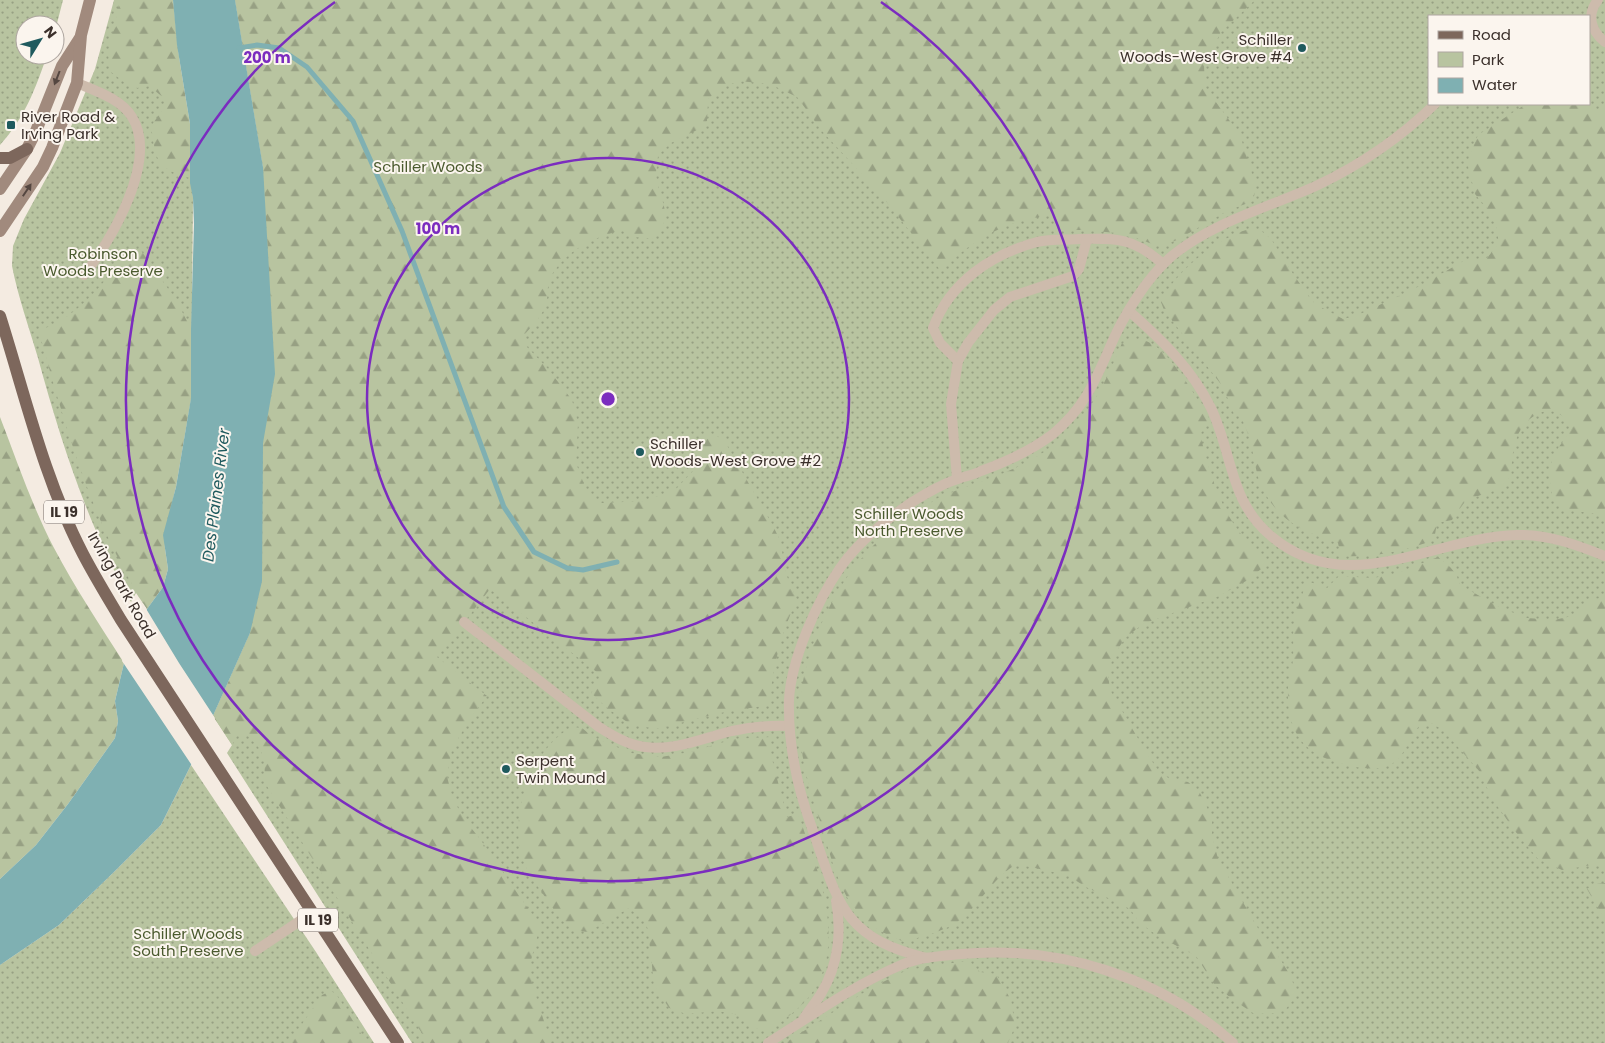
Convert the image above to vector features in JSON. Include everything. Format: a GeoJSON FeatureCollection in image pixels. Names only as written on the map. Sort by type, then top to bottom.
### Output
{"type":"FeatureCollection","features":[{"type":"Feature","properties":{"kind":"main road"},"geometry":{"type":"LineString","coordinates":[[0,231],[43,166],[52,148],[77,83],[81,36],[90,0]]}},
{"type":"Feature","properties":{"kind":"main road"},"geometry":{"type":"LineString","coordinates":[[0,189],[27,149],[62,66],[81,36]]}},
{"type":"Feature","properties":{"kind":"main road"},"geometry":{"type":"LineString","coordinates":[[0,158],[10,158],[27,149]]}},
{"type":"Feature","properties":{"kind":"main road","name":"Irving Park Road"},"geometry":{"type":"LineString","coordinates":[[0,316],[42,454],[82,553],[121,620],[313,912]]}},
{"type":"Feature","properties":{"kind":"main road"},"geometry":{"type":"LineString","coordinates":[[0,339],[11,350]]}},
{"type":"Feature","properties":{"kind":"main road","name":"IL 19"},"geometry":{"type":"LineString","coordinates":[[313,912],[398,1043]]}},
{"type":"Feature","properties":{"kind":"lane"},"geometry":{"type":"LineString","coordinates":[[1598,0],[1591,12],[1590,19],[1597,35],[1605,42]]}},
{"type":"Feature","properties":{"kind":"lane"},"geometry":{"type":"LineString","coordinates":[[77,83],[123,107],[131,116],[137,128],[140,141],[138,168],[130,197],[107,243],[84,275]]}},
{"type":"Feature","properties":{"kind":"lane"},"geometry":{"type":"LineString","coordinates":[[802,1021],[822,992],[830,976],[836,958],[839,918],[835,895],[806,812],[798,782],[789,726],[789,697],[799,652],[821,601],[840,567],[869,536],[890,518],[928,493],[957,479],[978,473],[1010,459],[1049,437],[1065,423],[1091,389],[1113,339],[1129,311],[1147,283],[1163,264],[1193,241],[1213,230],[1318,185],[1364,159],[1410,126],[1434,105]]}},
{"type":"Feature","properties":{"kind":"lane"},"geometry":{"type":"LineString","coordinates":[[957,479],[950,404],[958,361],[980,326],[994,310],[1010,297],[1073,276],[1079,269],[1087,239]]}},
{"type":"Feature","properties":{"kind":"lane"},"geometry":{"type":"LineString","coordinates":[[958,361],[940,342],[933,328],[942,307],[965,279],[995,258],[1039,242],[1114,239],[1127,241],[1151,254],[1163,264]]}},
{"type":"Feature","properties":{"kind":"lane"},"geometry":{"type":"LineString","coordinates":[[1129,311],[1174,353],[1194,377],[1222,433],[1241,499],[1252,516],[1275,540],[1309,560],[1334,565],[1366,565],[1398,560],[1488,537],[1519,535],[1548,538],[1576,544],[1605,556]]}},
{"type":"Feature","properties":{"kind":"lane"},"geometry":{"type":"LineString","coordinates":[[464,622],[599,727],[620,740],[644,747],[665,748],[733,731],[769,725],[789,726]]}},
{"type":"Feature","properties":{"kind":"lane"},"geometry":{"type":"LineString","coordinates":[[835,895],[847,914],[860,929],[878,941],[901,952],[927,958]]}},
{"type":"Feature","properties":{"kind":"lane"},"geometry":{"type":"LineString","coordinates":[[255,950],[313,912]]}},
{"type":"Feature","properties":{"kind":"lane"},"geometry":{"type":"LineString","coordinates":[[768,1043],[880,975],[902,965],[927,958],[983,952],[1007,952],[1050,957],[1118,974],[1164,995],[1209,1023],[1233,1043]]}},
{"type":"Feature","properties":{"kind":"green space"},"geometry":{"type":"Polygon","coordinates":[[[0,0],[63,0],[59,15],[15,15],[15,65],[43,65],[23,114],[0,145],[0,0]]]}},
{"type":"Feature","properties":{"kind":"green space","name":"Robinson Woods Preserve"},"geometry":{"type":"Polygon","coordinates":[[[114,0],[173,0],[193,198],[191,398],[156,594],[147,609],[136,593],[131,602],[89,514],[56,421],[20,301],[12,266],[13,246],[24,219],[60,153],[95,69],[114,0]]]}},
{"type":"Feature","properties":{"kind":"green space"},"geometry":{"type":"Polygon","coordinates":[[[120,0],[173,0],[177,45],[190,124],[190,178],[164,166],[156,155],[151,126],[164,108],[164,98],[149,86],[137,88],[124,82],[111,72],[108,54],[120,0]]]}},
{"type":"Feature","properties":{"kind":"green space","name":"Schiller Woods North Preserve"},"geometry":{"type":"Polygon","coordinates":[[[235,0],[1605,0],[1605,1043],[412,1043],[227,753],[232,745],[213,716],[250,633],[263,167],[235,0]]]}},
{"type":"Feature","properties":{"kind":"green space","name":"Schiller Woods"},"geometry":{"type":"Polygon","coordinates":[[[235,0],[1255,0],[1221,32],[1204,65],[1205,87],[1240,135],[1256,187],[1253,201],[1227,211],[1167,244],[1152,244],[1116,233],[1055,230],[1054,215],[1037,217],[992,232],[965,249],[941,271],[882,196],[822,131],[797,97],[770,84],[739,81],[723,87],[708,99],[707,121],[699,129],[671,143],[658,155],[656,175],[665,215],[661,230],[654,239],[635,237],[621,230],[610,233],[581,246],[557,267],[551,276],[545,307],[524,335],[527,347],[548,369],[572,400],[578,423],[576,463],[588,495],[602,503],[645,501],[676,489],[693,471],[699,442],[705,433],[713,434],[724,440],[773,526],[780,540],[786,574],[797,600],[778,651],[769,705],[720,713],[656,729],[630,724],[607,708],[591,693],[603,677],[490,589],[437,657],[487,696],[469,720],[452,749],[447,776],[452,797],[464,819],[540,926],[530,964],[532,984],[551,1043],[428,1043],[265,783],[264,762],[259,748],[248,736],[237,736],[232,745],[213,716],[250,633],[262,581],[263,443],[275,374],[263,167],[235,0]]]}},
{"type":"Feature","properties":{"kind":"green space"},"geometry":{"type":"Polygon","coordinates":[[[1590,104],[1596,109],[1605,109],[1605,515],[1567,510],[1557,505],[1552,494],[1549,469],[1556,451],[1571,430],[1566,420],[1559,414],[1551,411],[1543,412],[1535,415],[1528,421],[1517,437],[1513,452],[1511,476],[1499,489],[1466,500],[1452,520],[1437,523],[1434,540],[1388,553],[1365,556],[1341,556],[1338,543],[1303,529],[1283,516],[1275,508],[1259,480],[1250,440],[1240,415],[1234,414],[1223,387],[1164,310],[1161,302],[1175,280],[1196,260],[1219,243],[1249,229],[1259,229],[1271,239],[1315,304],[1343,319],[1356,316],[1424,284],[1465,260],[1487,258],[1499,243],[1496,226],[1486,207],[1475,194],[1467,162],[1478,135],[1524,105],[1590,104]]]}},
{"type":"Feature","properties":{"kind":"green space"},"geometry":{"type":"Polygon","coordinates":[[[128,249],[142,252],[176,300],[191,329],[191,398],[176,487],[163,535],[168,569],[163,587],[147,609],[111,543],[82,475],[39,332],[65,317],[86,301],[109,276],[128,249]]]}},
{"type":"Feature","properties":{"kind":"green space"},"geometry":{"type":"Polygon","coordinates":[[[1145,340],[1164,354],[1182,376],[1211,421],[1200,434],[1210,470],[1223,505],[1242,536],[1270,562],[1246,581],[1219,596],[1143,624],[1125,638],[1113,657],[1108,673],[1110,690],[1159,772],[1170,779],[1188,782],[1199,791],[1212,818],[1212,835],[1218,859],[1263,937],[1290,975],[1296,991],[1293,1000],[1285,1010],[1270,1014],[1253,1013],[1232,999],[1214,984],[1196,956],[1158,936],[1140,923],[1130,909],[1086,887],[1067,875],[1017,864],[1001,876],[974,907],[953,925],[904,942],[884,933],[873,926],[857,911],[847,897],[837,875],[811,793],[801,748],[799,726],[800,703],[809,656],[828,609],[854,567],[884,536],[938,498],[1015,468],[1054,445],[1082,418],[1104,384],[1122,343],[1145,340]]]}},
{"type":"Feature","properties":{"kind":"green space"},"geometry":{"type":"Polygon","coordinates":[[[0,417],[32,500],[54,548],[79,592],[124,663],[115,701],[118,721],[115,738],[36,845],[0,879],[0,417]]]}},
{"type":"Feature","properties":{"kind":"green space"},"geometry":{"type":"Polygon","coordinates":[[[1438,557],[1456,574],[1460,585],[1501,608],[1527,618],[1554,620],[1572,616],[1593,599],[1603,598],[1605,600],[1605,864],[1562,870],[1538,859],[1491,797],[1480,772],[1443,730],[1431,723],[1420,725],[1397,760],[1390,765],[1375,768],[1350,766],[1329,760],[1307,747],[1294,729],[1288,705],[1288,686],[1293,660],[1294,623],[1307,581],[1327,588],[1339,576],[1373,578],[1395,574],[1438,557]]]}},
{"type":"Feature","properties":{"kind":"green space"},"geometry":{"type":"Polygon","coordinates":[[[572,727],[582,728],[593,737],[631,753],[661,757],[690,752],[734,739],[770,737],[771,755],[787,817],[798,814],[821,882],[829,930],[827,954],[821,976],[809,997],[768,1032],[751,1027],[739,1015],[718,1011],[686,1014],[669,1008],[654,985],[648,930],[645,921],[629,908],[588,932],[575,930],[561,918],[531,876],[525,865],[520,847],[518,828],[520,808],[534,769],[544,752],[557,737],[572,727]]]}},
{"type":"Feature","properties":{"kind":"green space","name":"Schiller Woods South Preserve"},"geometry":{"type":"Polygon","coordinates":[[[191,765],[316,952],[374,1043],[0,1043],[0,965],[59,925],[161,825],[191,765]]]}},
{"type":"Feature","properties":{"kind":"green space"},"geometry":{"type":"Polygon","coordinates":[[[1605,883],[1605,920],[1587,889],[1596,884],[1605,883]]]}},
{"type":"Feature","properties":{"kind":"green space"},"geometry":{"type":"Polygon","coordinates":[[[969,961],[980,972],[996,974],[1011,1000],[1015,1026],[1008,1043],[785,1043],[871,988],[903,972],[928,966],[969,961]]]}},
{"type":"Feature","properties":{"kind":"green space"},"geometry":{"type":"Polygon","coordinates":[[[331,991],[336,994],[367,1043],[289,1043],[322,995],[331,991]]]}},
{"type":"Feature","properties":{"kind":"water","name":"Des Plaines River"},"geometry":{"type":"Polygon","coordinates":[[[173,0],[235,0],[263,167],[275,374],[263,443],[262,581],[250,633],[191,765],[161,825],[59,925],[0,965],[0,879],[36,845],[115,738],[118,721],[115,701],[124,663],[147,609],[163,587],[168,569],[163,535],[176,487],[191,398],[194,224],[193,198],[190,183],[190,124],[177,45],[173,0]]]}},
{"type":"Feature","properties":{"kind":"pier"},"geometry":{"type":"Polygon","coordinates":[[[145,607],[215,718],[193,767],[122,661],[145,607]]]}},
{"type":"Feature","properties":{"kind":"waterway"},"geometry":{"type":"LineString","coordinates":[[239,48],[257,45],[279,48],[307,67],[353,121],[402,231],[504,507],[534,552],[567,568],[583,570],[617,562]]}},
{"type":"Feature","properties":{"kind":"place","name":"Schiller Woods-West Grove #4"},"geometry":{"type":"Point","coordinates":[1302,48]}},
{"type":"Feature","properties":{"kind":"place","name":"River Road & Irving Park"},"geometry":{"type":"Point","coordinates":[11,125]}},
{"type":"Feature","properties":{"kind":"place","name":"Schiller Woods-West Grove #2"},"geometry":{"type":"Point","coordinates":[640,452]}},
{"type":"Feature","properties":{"kind":"place","name":"Serpent Twin Mound"},"geometry":{"type":"Point","coordinates":[506,769]}}]}
